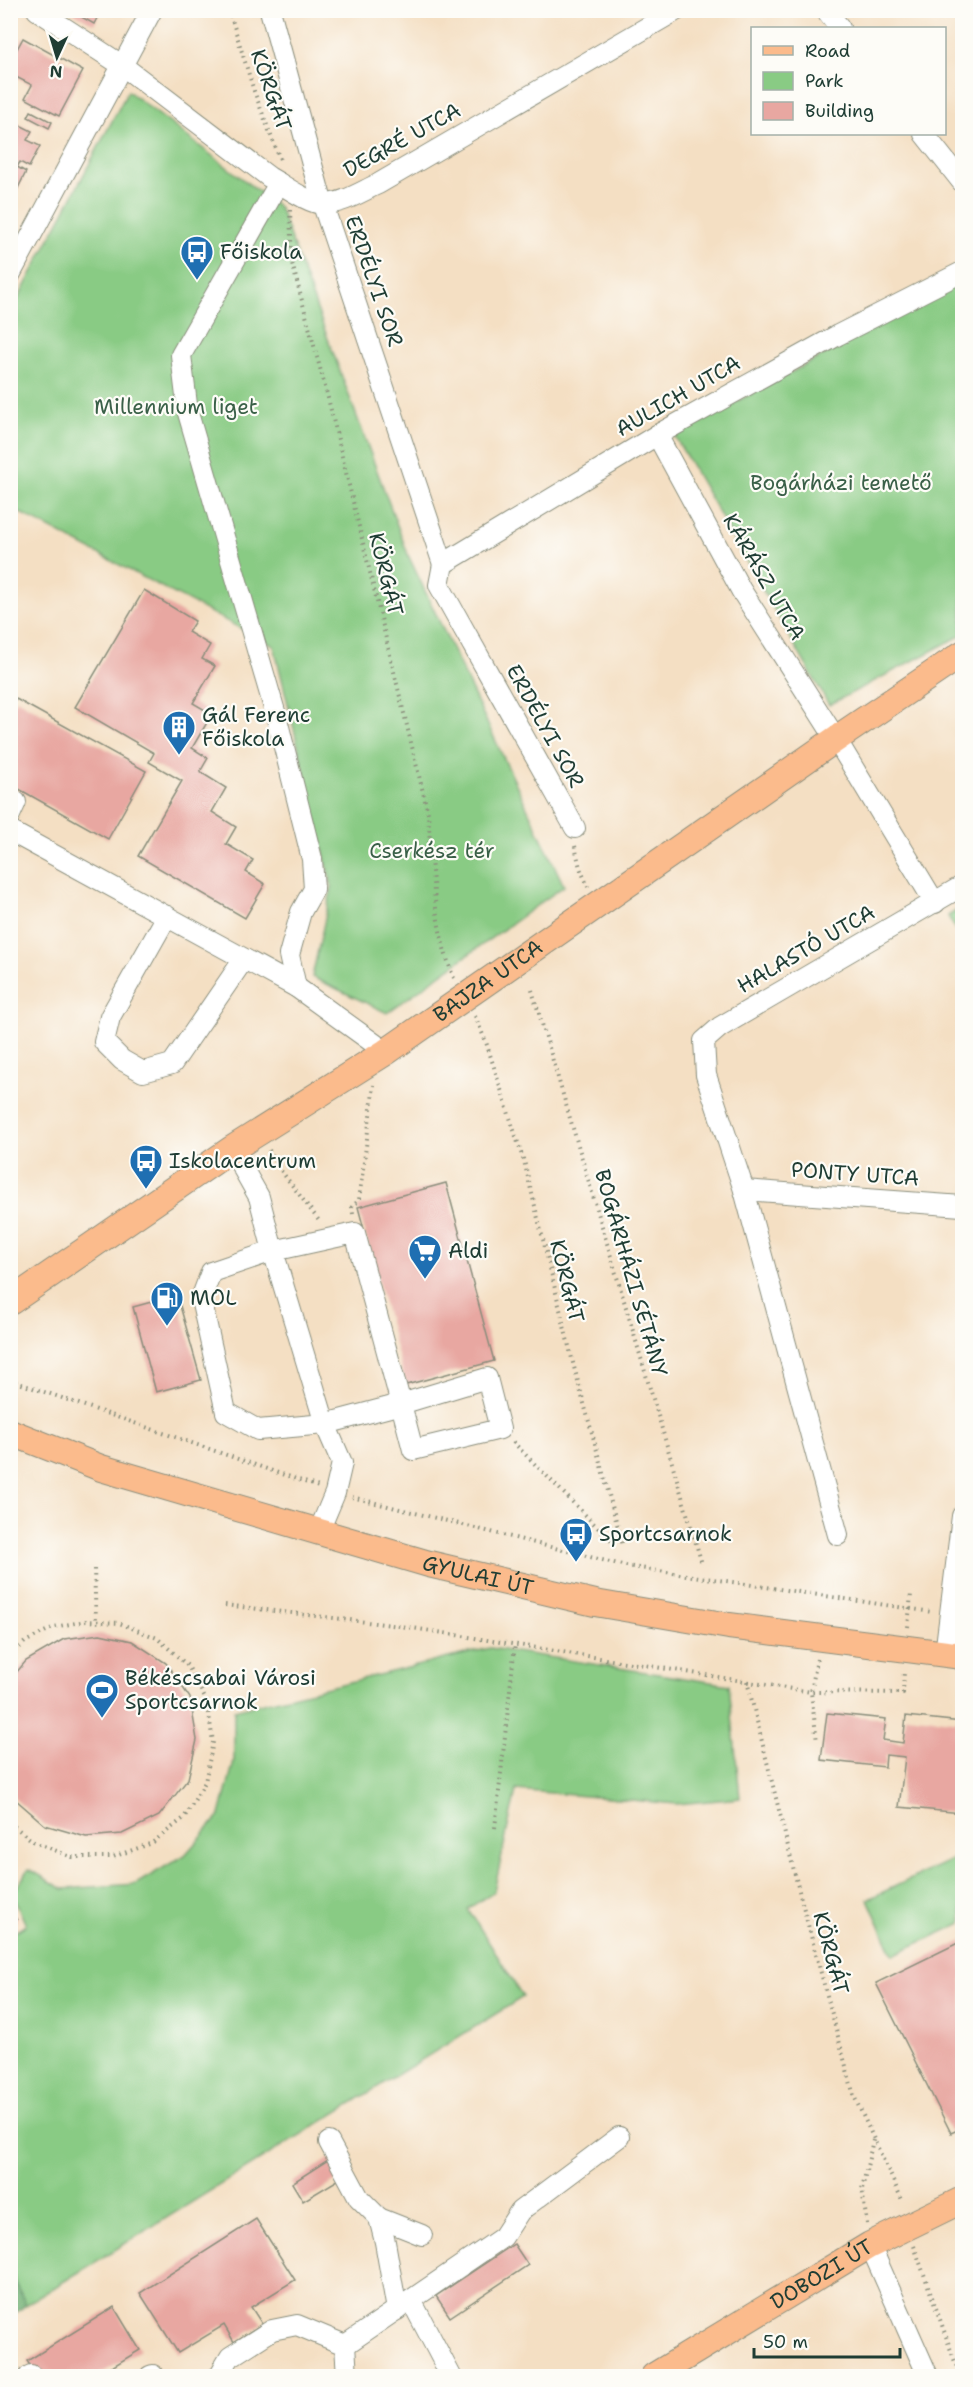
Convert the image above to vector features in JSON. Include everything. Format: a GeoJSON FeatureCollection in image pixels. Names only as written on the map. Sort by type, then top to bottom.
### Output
{"type":"FeatureCollection","features":[{"type":"Feature","properties":{"kind":"main road","name":"BAJZA UTCA"},"geometry":{"type":"LineString","coordinates":[[14,1301],[232,1149],[382,1055],[836,739],[963,654]]}},
{"type":"Feature","properties":{"kind":"main road"},"geometry":{"type":"LineString","coordinates":[[10,1415],[37,1444]]}},
{"type":"Feature","properties":{"kind":"main road","name":"GYULAI ÚT"},"geometry":{"type":"LineString","coordinates":[[10,1432],[101,1468],[429,1564],[595,1603],[729,1626],[954,1655]]}},
{"type":"Feature","properties":{"kind":"main road","name":"DOBOZI ÚT"},"geometry":{"type":"LineString","coordinates":[[654,2376],[870,2245],[963,2200]]}},
{"type":"Feature","properties":{"kind":"street"},"geometry":{"type":"LineString","coordinates":[[37,10],[123,66],[279,183],[322,205]]}},
{"type":"Feature","properties":{"kind":"street"},"geometry":{"type":"LineString","coordinates":[[10,275],[152,10]]}},
{"type":"Feature","properties":{"kind":"street","name":"ERDÉLYI SOR"},"geometry":{"type":"LineString","coordinates":[[270,10],[322,205],[443,564],[439,585],[575,828]]}},
{"type":"Feature","properties":{"kind":"street","name":"DEGRÉ UTCA"},"geometry":{"type":"LineString","coordinates":[[322,205],[341,200],[378,184],[677,10]]}},
{"type":"Feature","properties":{"kind":"street"},"geometry":{"type":"LineString","coordinates":[[826,10],[839,27]]}},
{"type":"Feature","properties":{"kind":"street"},"geometry":{"type":"LineString","coordinates":[[925,135],[963,182]]}},
{"type":"Feature","properties":{"kind":"street"},"geometry":{"type":"LineString","coordinates":[[279,183],[181,355],[188,414],[276,715],[312,859],[314,889],[302,912],[289,955],[296,987]]}},
{"type":"Feature","properties":{"kind":"street","name":"AULICH UTCA"},"geometry":{"type":"LineString","coordinates":[[443,564],[657,435],[838,334],[963,272]]}},
{"type":"Feature","properties":{"kind":"street","name":"KÁRÁSZ UTCA"},"geometry":{"type":"LineString","coordinates":[[657,435],[741,590],[836,739],[935,903]]}},
{"type":"Feature","properties":{"kind":"street"},"geometry":{"type":"LineString","coordinates":[[10,800],[16,802],[10,815]]}},
{"type":"Feature","properties":{"kind":"street"},"geometry":{"type":"LineString","coordinates":[[10,831],[296,987],[382,1055]]}},
{"type":"Feature","properties":{"kind":"street","name":"HALASTÓ UTCA"},"geometry":{"type":"LineString","coordinates":[[744,1190],[706,1076],[704,1041],[720,1027],[963,886]]}},
{"type":"Feature","properties":{"kind":"street"},"geometry":{"type":"LineString","coordinates":[[166,916],[110,1017],[104,1042],[122,1060],[143,1072],[172,1064],[244,959]]}},
{"type":"Feature","properties":{"kind":"street"},"geometry":{"type":"LineString","coordinates":[[232,1149],[259,1197],[325,1424],[342,1463],[335,1492],[319,1531]]}},
{"type":"Feature","properties":{"kind":"street"},"geometry":{"type":"LineString","coordinates":[[744,1190],[838,1535]]}},
{"type":"Feature","properties":{"kind":"street","name":"PONTY UTCA"},"geometry":{"type":"LineString","coordinates":[[744,1190],[963,1206]]}},
{"type":"Feature","properties":{"kind":"street"},"geometry":{"type":"LineString","coordinates":[[332,1238],[273,1251],[211,1272],[201,1299],[226,1412],[258,1430],[325,1424],[401,1404],[487,1378],[500,1429],[413,1450],[401,1404],[355,1233],[332,1238]]}},
{"type":"Feature","properties":{"kind":"street"},"geometry":{"type":"LineString","coordinates":[[954,1655],[950,1615],[963,1516]]}},
{"type":"Feature","properties":{"kind":"street"},"geometry":{"type":"LineString","coordinates":[[345,2345],[503,2237],[520,2211],[619,2136]]}},
{"type":"Feature","properties":{"kind":"street"},"geometry":{"type":"LineString","coordinates":[[329,2142],[359,2198],[379,2218],[422,2235]]}},
{"type":"Feature","properties":{"kind":"street"},"geometry":{"type":"LineString","coordinates":[[379,2218],[404,2305],[451,2376]]}},
{"type":"Feature","properties":{"kind":"street"},"geometry":{"type":"LineString","coordinates":[[870,2245],[928,2376]]}},
{"type":"Feature","properties":{"kind":"street"},"geometry":{"type":"LineString","coordinates":[[220,2376],[230,2357],[272,2330],[297,2325],[345,2345]]}},
{"type":"Feature","properties":{"kind":"street"},"geometry":{"type":"LineString","coordinates":[[345,2345],[348,2376]]}},
{"type":"Feature","properties":{"kind":"path","name":"KÖRGÁT"},"geometry":{"type":"LineString","coordinates":[[229,10],[254,91],[275,146]]}},
{"type":"Feature","properties":{"kind":"path","name":"KÖRGÁT"},"geometry":{"type":"LineString","coordinates":[[289,214],[292,263],[328,398],[428,813],[433,881],[443,942]]}},
{"type":"Feature","properties":{"kind":"path"},"geometry":{"type":"LineString","coordinates":[[575,828],[575,848],[580,868],[598,905]]}},
{"type":"Feature","properties":{"kind":"path","name":"BOGÁRHÁZI SÉTÁNY"},"geometry":{"type":"LineString","coordinates":[[532,990],[702,1564]]}},
{"type":"Feature","properties":{"kind":"path","name":"KÖRGÁT"},"geometry":{"type":"LineString","coordinates":[[486,1042],[525,1165],[574,1367],[623,1546]]}},
{"type":"Feature","properties":{"kind":"path"},"geometry":{"type":"LineString","coordinates":[[355,1233],[352,1207],[359,1200],[382,1055]]}},
{"type":"Feature","properties":{"kind":"path"},"geometry":{"type":"LineString","coordinates":[[258,1132],[282,1172],[332,1238]]}},
{"type":"Feature","properties":{"kind":"path"},"geometry":{"type":"LineString","coordinates":[[10,1380],[335,1492],[626,1566],[950,1615]]}},
{"type":"Feature","properties":{"kind":"path"},"geometry":{"type":"LineString","coordinates":[[500,1429],[614,1544]]}},
{"type":"Feature","properties":{"kind":"path"},"geometry":{"type":"LineString","coordinates":[[94,1569],[96,1621]]}},
{"type":"Feature","properties":{"kind":"path"},"geometry":{"type":"LineString","coordinates":[[225,1605],[400,1626],[811,1692]]}},
{"type":"Feature","properties":{"kind":"path"},"geometry":{"type":"LineString","coordinates":[[10,1655],[25,1642],[54,1627],[86,1621],[119,1623],[157,1638],[188,1666],[207,1702],[213,1742],[205,1782],[184,1818],[152,1844],[113,1857],[72,1857],[33,1842],[10,1823]]}},
{"type":"Feature","properties":{"kind":"path"},"geometry":{"type":"LineString","coordinates":[[817,1742],[811,1692],[820,1638]]}},
{"type":"Feature","properties":{"kind":"path"},"geometry":{"type":"LineString","coordinates":[[495,1828],[515,1644]]}},
{"type":"Feature","properties":{"kind":"path","name":"KÖRGÁT"},"geometry":{"type":"LineString","coordinates":[[747,1681],[800,1895],[854,2096],[903,2202]]}},
{"type":"Feature","properties":{"kind":"path"},"geometry":{"type":"LineString","coordinates":[[870,2245],[862,2188],[873,2139]]}},
{"type":"Feature","properties":{"kind":"path"},"geometry":{"type":"LineString","coordinates":[[912,2243],[960,2376]]}},
{"type":"Feature","properties":{"kind":"green space","name":"Millennium liget"},"geometry":{"type":"Polygon","coordinates":[[[128,91],[279,207],[409,557],[564,886],[387,1013],[312,977],[332,887],[274,646],[11,508],[10,314],[128,91]]]}},
{"type":"Feature","properties":{"kind":"green space","name":"Bogárházi temető"},"geometry":{"type":"Polygon","coordinates":[[[962,281],[962,635],[829,705],[674,435],[962,281]]]}},
{"type":"Feature","properties":{"kind":"green space"},"geometry":{"type":"Polygon","coordinates":[[[962,907],[962,941],[948,916],[962,907]]]}},
{"type":"Feature","properties":{"kind":"green space"},"geometry":{"type":"Polygon","coordinates":[[[490,1648],[729,1685],[740,1798],[677,1804],[516,1790],[494,1891],[468,1909],[523,1997],[26,2305],[10,2272],[10,1935],[26,1925],[12,1894],[29,1869],[63,1889],[136,1884],[185,1855],[220,1815],[234,1761],[234,1710],[490,1648]]]}},
{"type":"Feature","properties":{"kind":"green space"},"geometry":{"type":"Polygon","coordinates":[[[962,1855],[962,1923],[893,1955],[868,1899],[962,1855]]]}},
{"type":"Feature","properties":{"kind":"green space"},"geometry":{"type":"Polygon","coordinates":[[[11,2272],[26,2305],[10,2316],[11,2272]]]}},
{"type":"Feature","properties":{"kind":"building"},"geometry":{"type":"Polygon","coordinates":[[[69,10],[101,10],[94,24],[69,10]]]}},
{"type":"Feature","properties":{"kind":"building"},"geometry":{"type":"Polygon","coordinates":[[[23,38],[83,71],[59,116],[25,98],[32,85],[10,74],[10,62],[23,38]]]}},
{"type":"Feature","properties":{"kind":"building"},"geometry":{"type":"Polygon","coordinates":[[[31,111],[52,122],[49,128],[28,117],[31,111]]]}},
{"type":"Feature","properties":{"kind":"building"},"geometry":{"type":"Polygon","coordinates":[[[10,120],[32,131],[27,140],[40,146],[29,167],[20,162],[17,167],[26,172],[14,196],[10,194],[10,120]]]}},
{"type":"Feature","properties":{"kind":"building","name":"Gál Ferenc Főiskola"},"geometry":{"type":"Polygon","coordinates":[[[144,590],[195,621],[188,632],[210,645],[202,659],[215,666],[193,703],[212,714],[192,748],[208,758],[200,772],[226,788],[212,812],[236,827],[226,844],[253,860],[246,872],[265,884],[245,918],[138,856],[182,781],[149,762],[154,753],[75,707],[144,590]]]}},
{"type":"Feature","properties":{"kind":"building"},"geometry":{"type":"Polygon","coordinates":[[[16,699],[146,771],[108,839],[10,784],[10,710],[16,699]]]}},
{"type":"Feature","properties":{"kind":"building"},"geometry":{"type":"Polygon","coordinates":[[[446,1183],[494,1361],[406,1385],[358,1207],[446,1183]]]}},
{"type":"Feature","properties":{"kind":"building"},"geometry":{"type":"Polygon","coordinates":[[[177,1295],[201,1380],[156,1392],[133,1307],[177,1295]]]}},
{"type":"Feature","properties":{"kind":"building","name":"Békéscsabai Városi Sportcsarnok"},"geometry":{"type":"Polygon","coordinates":[[[100,1634],[132,1641],[166,1663],[190,1698],[197,1740],[188,1779],[159,1816],[122,1834],[86,1837],[45,1825],[15,1799],[10,1789],[10,1680],[26,1661],[64,1639],[100,1634]]]}},
{"type":"Feature","properties":{"kind":"building"},"geometry":{"type":"Polygon","coordinates":[[[827,1713],[886,1719],[883,1740],[903,1743],[906,1716],[962,1722],[962,1813],[899,1807],[905,1757],[886,1755],[885,1767],[821,1760],[827,1713]]]}},
{"type":"Feature","properties":{"kind":"building"},"geometry":{"type":"Polygon","coordinates":[[[10,1909],[17,1920],[10,1924],[10,1909]]]}},
{"type":"Feature","properties":{"kind":"building"},"geometry":{"type":"Polygon","coordinates":[[[962,1941],[962,2128],[951,2133],[876,1983],[962,1941]]]}},
{"type":"Feature","properties":{"kind":"building"},"geometry":{"type":"Polygon","coordinates":[[[331,2158],[343,2177],[303,2201],[292,2183],[331,2158]]]}},
{"type":"Feature","properties":{"kind":"building"},"geometry":{"type":"Polygon","coordinates":[[[256,2219],[295,2280],[251,2307],[262,2324],[234,2342],[224,2325],[178,2353],[140,2293],[256,2219]]]}},
{"type":"Feature","properties":{"kind":"building"},"geometry":{"type":"Polygon","coordinates":[[[514,2244],[528,2265],[450,2317],[436,2296],[514,2244]]]}},
{"type":"Feature","properties":{"kind":"building"},"geometry":{"type":"Polygon","coordinates":[[[114,2307],[140,2350],[97,2376],[37,2376],[27,2361],[114,2307]]]}},
{"type":"Feature","properties":{"kind":"place","name":"Főiskola"},"geometry":{"type":"Point","coordinates":[197,281]}},
{"type":"Feature","properties":{"kind":"place","name":"Gál Ferenc Főiskola"},"geometry":{"type":"Point","coordinates":[179,756]}},
{"type":"Feature","properties":{"kind":"place","name":"Iskolacentrum"},"geometry":{"type":"Point","coordinates":[146,1190]}},
{"type":"Feature","properties":{"kind":"place","name":"Aldi"},"geometry":{"type":"Point","coordinates":[425,1280]}},
{"type":"Feature","properties":{"kind":"place","name":"MOL"},"geometry":{"type":"Point","coordinates":[167,1327]}},
{"type":"Feature","properties":{"kind":"place","name":"Sportcsarnok"},"geometry":{"type":"Point","coordinates":[576,1563]}},
{"type":"Feature","properties":{"kind":"place","name":"Békéscsabai Városi Sportcsarnok"},"geometry":{"type":"Point","coordinates":[102,1719]}},
{"type":"Feature","properties":{"kind":"park label","name":"Cserkész tér"},"geometry":{"type":"Point","coordinates":[432,851]}}]}
